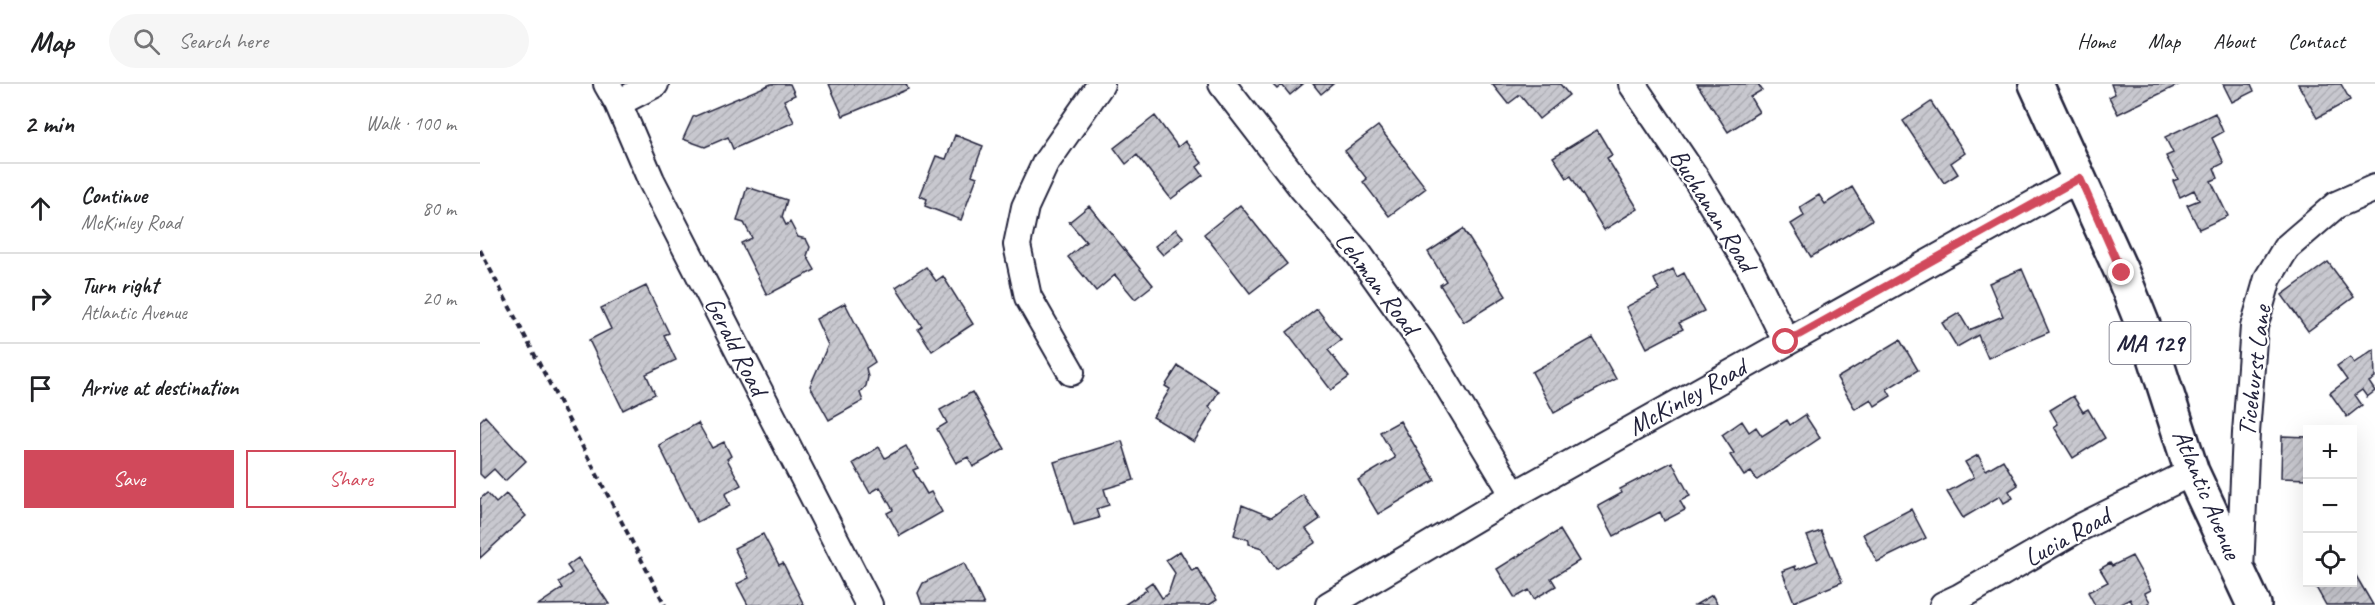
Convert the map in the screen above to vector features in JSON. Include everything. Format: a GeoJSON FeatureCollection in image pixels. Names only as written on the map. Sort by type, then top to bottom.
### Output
{"type":"FeatureCollection","features":[{"type":"Feature","properties":{"kind":"main road","name":"Atlantic Avenue"},"geometry":{"type":"LineString","coordinates":[[2036,84],[2049,118],[2080,178],[2152,348],[2192,472],[2254,605]]}},
{"type":"Feature","properties":{"kind":"street"},"geometry":{"type":"LineString","coordinates":[[613,93],[655,84]]}},
{"type":"Feature","properties":{"kind":"street"},"geometry":{"type":"LineString","coordinates":[[1071,372],[1028,297],[1017,245],[1025,207],[1045,164],[1101,84]]}},
{"type":"Feature","properties":{"kind":"street","name":"Lehman Road"},"geometry":{"type":"LineString","coordinates":[[1222,84],[1303,189],[1358,253],[1415,334],[1514,495]]}},
{"type":"Feature","properties":{"kind":"street","name":"Buchanan Road"},"geometry":{"type":"LineString","coordinates":[[1632,84],[1696,180],[1744,258],[1786,342]]}},
{"type":"Feature","properties":{"kind":"street","name":"Gerald Road"},"geometry":{"type":"LineString","coordinates":[[613,93],[651,180],[869,605]]}},
{"type":"Feature","properties":{"kind":"street","name":"McKinley Road"},"geometry":{"type":"LineString","coordinates":[[1329,605],[1514,495],[2080,178]]}},
{"type":"Feature","properties":{"kind":"street","name":"Ticehurst Lane"},"geometry":{"type":"LineString","coordinates":[[2240,571],[2246,433],[2254,327],[2268,278],[2286,248],[2336,205],[2375,188]]}},
{"type":"Feature","properties":{"kind":"street","name":"Lucia Road"},"geometry":{"type":"LineString","coordinates":[[1943,605],[2079,528],[2192,472]]}},
{"type":"Feature","properties":{"kind":"path"},"geometry":{"type":"LineString","coordinates":[[480,250],[665,605]]}},
{"type":"Feature","properties":{"kind":"building"},"geometry":{"type":"Polygon","coordinates":[[[771,84],[790,84],[795,95],[784,100],[794,122],[733,149],[728,137],[705,147],[683,139],[693,117],[771,84]]]}},
{"type":"Feature","properties":{"kind":"building"},"geometry":{"type":"Polygon","coordinates":[[[829,84],[906,84],[908,89],[843,116],[829,84]]]}},
{"type":"Feature","properties":{"kind":"building"},"geometry":{"type":"Polygon","coordinates":[[[1272,84],[1303,84],[1290,95],[1282,85],[1277,89],[1272,84]]]}},
{"type":"Feature","properties":{"kind":"building"},"geometry":{"type":"Polygon","coordinates":[[[1313,84],[1333,84],[1321,94],[1313,84]]]}},
{"type":"Feature","properties":{"kind":"building"},"geometry":{"type":"Polygon","coordinates":[[[1492,84],[1560,84],[1569,95],[1539,119],[1520,95],[1508,104],[1492,84]]]}},
{"type":"Feature","properties":{"kind":"building"},"geometry":{"type":"Polygon","coordinates":[[[1697,84],[1758,84],[1762,90],[1750,97],[1759,112],[1728,132],[1697,84]]]}},
{"type":"Feature","properties":{"kind":"building"},"geometry":{"type":"Polygon","coordinates":[[[2111,84],[2180,84],[2118,114],[2109,97],[2115,94],[2111,84]]]}},
{"type":"Feature","properties":{"kind":"building"},"geometry":{"type":"Polygon","coordinates":[[[2223,84],[2251,84],[2254,91],[2232,102],[2223,84]]]}},
{"type":"Feature","properties":{"kind":"building"},"geometry":{"type":"Polygon","coordinates":[[[2298,84],[2341,84],[2350,100],[2317,118],[2298,84]]]}},
{"type":"Feature","properties":{"kind":"building"},"geometry":{"type":"Polygon","coordinates":[[[1931,102],[1965,153],[1951,163],[1958,174],[1944,183],[1903,121],[1931,102]]]}},
{"type":"Feature","properties":{"kind":"building"},"geometry":{"type":"Polygon","coordinates":[[[2215,113],[2223,132],[2212,138],[2224,163],[2214,168],[2218,178],[2211,181],[2228,216],[2199,229],[2187,205],[2199,200],[2194,190],[2180,197],[2173,181],[2178,179],[2166,156],[2173,153],[2165,137],[2215,113]]]}},
{"type":"Feature","properties":{"kind":"building"},"geometry":{"type":"Polygon","coordinates":[[[1155,116],[1178,147],[1185,141],[1202,163],[1197,167],[1203,175],[1171,199],[1137,155],[1126,164],[1114,148],[1155,116]]]}},
{"type":"Feature","properties":{"kind":"building"},"geometry":{"type":"Polygon","coordinates":[[[1378,126],[1426,188],[1389,216],[1363,182],[1367,179],[1345,151],[1378,126]]]}},
{"type":"Feature","properties":{"kind":"building"},"geometry":{"type":"Polygon","coordinates":[[[1597,130],[1612,155],[1607,158],[1638,209],[1604,230],[1571,176],[1567,178],[1553,157],[1597,130]]]}},
{"type":"Feature","properties":{"kind":"building"},"geometry":{"type":"Polygon","coordinates":[[[955,135],[983,146],[972,175],[977,177],[961,220],[925,206],[927,199],[920,196],[936,156],[946,159],[955,135]]]}},
{"type":"Feature","properties":{"kind":"building"},"geometry":{"type":"Polygon","coordinates":[[[747,187],[787,200],[782,217],[786,225],[790,222],[798,237],[806,239],[810,247],[807,256],[815,270],[767,295],[741,243],[752,238],[744,223],[737,221],[747,187]]]}},
{"type":"Feature","properties":{"kind":"building"},"geometry":{"type":"Polygon","coordinates":[[[1852,187],[1872,220],[1811,257],[1791,224],[1804,216],[1800,207],[1819,195],[1825,204],[1852,187]]]}},
{"type":"Feature","properties":{"kind":"building"},"geometry":{"type":"Polygon","coordinates":[[[1240,205],[1287,264],[1250,293],[1204,234],[1240,205]]]}},
{"type":"Feature","properties":{"kind":"building"},"geometry":{"type":"Polygon","coordinates":[[[1089,206],[1153,285],[1135,299],[1115,275],[1096,291],[1068,257],[1086,242],[1069,222],[1089,206]]]}},
{"type":"Feature","properties":{"kind":"building"},"geometry":{"type":"Polygon","coordinates":[[[1176,229],[1184,238],[1163,255],[1155,246],[1176,229]]]}},
{"type":"Feature","properties":{"kind":"building"},"geometry":{"type":"Polygon","coordinates":[[[1463,229],[1506,296],[1464,322],[1440,285],[1446,281],[1428,252],[1463,229]]]}},
{"type":"Feature","properties":{"kind":"building"},"geometry":{"type":"Polygon","coordinates":[[[2328,262],[2354,297],[2308,331],[2282,295],[2328,262]]]}},
{"type":"Feature","properties":{"kind":"building"},"geometry":{"type":"Polygon","coordinates":[[[926,267],[936,281],[943,276],[973,324],[932,351],[918,329],[922,326],[896,287],[926,267]]]}},
{"type":"Feature","properties":{"kind":"building"},"geometry":{"type":"Polygon","coordinates":[[[1673,269],[1677,277],[1684,273],[1704,311],[1679,323],[1683,329],[1647,348],[1626,307],[1659,290],[1654,279],[1673,269]]]}},
{"type":"Feature","properties":{"kind":"building"},"geometry":{"type":"Polygon","coordinates":[[[2022,269],[2049,332],[1988,358],[1978,335],[1957,347],[1942,323],[1959,313],[1969,330],[2003,316],[1989,283],[2022,269]]]}},
{"type":"Feature","properties":{"kind":"building"},"geometry":{"type":"Polygon","coordinates":[[[646,286],[669,333],[664,335],[676,360],[646,374],[655,394],[623,410],[589,340],[611,329],[601,308],[646,286]]]}},
{"type":"Feature","properties":{"kind":"building"},"geometry":{"type":"Polygon","coordinates":[[[845,303],[875,362],[866,368],[868,377],[866,386],[860,393],[863,401],[829,420],[810,386],[828,345],[816,319],[845,303]]]}},
{"type":"Feature","properties":{"kind":"building"},"geometry":{"type":"Polygon","coordinates":[[[1317,309],[1341,340],[1328,350],[1349,377],[1331,390],[1287,332],[1317,309]]]}},
{"type":"Feature","properties":{"kind":"building"},"geometry":{"type":"Polygon","coordinates":[[[1593,338],[1616,379],[1554,413],[1532,372],[1593,338]]]}},
{"type":"Feature","properties":{"kind":"building"},"geometry":{"type":"Polygon","coordinates":[[[1900,340],[1918,370],[1887,389],[1891,396],[1875,406],[1871,399],[1855,409],[1837,378],[1900,340]]]}},
{"type":"Feature","properties":{"kind":"building"},"geometry":{"type":"Polygon","coordinates":[[[2374,349],[2375,378],[2369,382],[2375,391],[2367,397],[2362,390],[2355,395],[2362,405],[2347,417],[2330,393],[2347,380],[2337,366],[2350,357],[2354,363],[2374,349]]]}},
{"type":"Feature","properties":{"kind":"building"},"geometry":{"type":"Polygon","coordinates":[[[1178,366],[1219,391],[1209,407],[1213,411],[1194,442],[1153,417],[1170,389],[1165,386],[1178,366]]]}},
{"type":"Feature","properties":{"kind":"building"},"geometry":{"type":"Polygon","coordinates":[[[972,392],[1005,449],[973,467],[968,457],[956,463],[937,429],[947,423],[940,410],[972,392]]]}},
{"type":"Feature","properties":{"kind":"building"},"geometry":{"type":"Polygon","coordinates":[[[2073,396],[2083,412],[2088,409],[2105,438],[2073,458],[2054,427],[2058,424],[2050,410],[2073,396]]]}},
{"type":"Feature","properties":{"kind":"building"},"geometry":{"type":"Polygon","coordinates":[[[1805,415],[1820,438],[1757,480],[1751,472],[1744,476],[1730,455],[1734,453],[1722,435],[1742,421],[1749,432],[1756,427],[1762,436],[1787,420],[1790,425],[1805,415]]]}},
{"type":"Feature","properties":{"kind":"building"},"geometry":{"type":"Polygon","coordinates":[[[485,416],[526,461],[505,481],[494,469],[484,478],[480,474],[480,421],[485,416]]]}},
{"type":"Feature","properties":{"kind":"building"},"geometry":{"type":"Polygon","coordinates":[[[1400,421],[1435,480],[1378,514],[1358,480],[1395,458],[1380,432],[1400,421]]]}},
{"type":"Feature","properties":{"kind":"building"},"geometry":{"type":"Polygon","coordinates":[[[698,423],[712,448],[724,442],[731,456],[727,459],[741,485],[725,494],[730,506],[697,522],[659,445],[698,423]]]}},
{"type":"Feature","properties":{"kind":"building"},"geometry":{"type":"Polygon","coordinates":[[[2282,436],[2303,437],[2303,479],[2281,478],[2282,436]]]}},
{"type":"Feature","properties":{"kind":"building"},"geometry":{"type":"Polygon","coordinates":[[[1122,441],[1134,480],[1104,489],[1109,505],[1096,509],[1099,518],[1074,525],[1054,462],[1122,441]]]}},
{"type":"Feature","properties":{"kind":"building"},"geometry":{"type":"Polygon","coordinates":[[[906,446],[918,468],[913,470],[927,494],[931,492],[942,512],[900,536],[887,513],[893,510],[880,487],[870,493],[853,463],[879,447],[885,458],[906,446]]]}},
{"type":"Feature","properties":{"kind":"building"},"geometry":{"type":"Polygon","coordinates":[[[1978,455],[1986,470],[2003,460],[2018,485],[2009,491],[2013,498],[2004,503],[2000,496],[1963,518],[1947,492],[1974,477],[1965,462],[1978,455]]]}},
{"type":"Feature","properties":{"kind":"building"},"geometry":{"type":"Polygon","coordinates":[[[1672,462],[1690,496],[1680,501],[1685,510],[1664,521],[1660,512],[1614,536],[1598,506],[1622,493],[1620,489],[1672,462]]]}},
{"type":"Feature","properties":{"kind":"building"},"geometry":{"type":"Polygon","coordinates":[[[487,493],[496,503],[506,494],[526,516],[480,558],[480,499],[487,493]]]}},
{"type":"Feature","properties":{"kind":"building"},"geometry":{"type":"Polygon","coordinates":[[[1303,495],[1320,519],[1306,529],[1316,542],[1276,569],[1262,548],[1249,544],[1249,540],[1234,535],[1242,505],[1271,517],[1303,495]]]}},
{"type":"Feature","properties":{"kind":"building"},"geometry":{"type":"Polygon","coordinates":[[[1911,509],[1926,538],[1877,562],[1863,534],[1911,509]]]}},
{"type":"Feature","properties":{"kind":"building"},"geometry":{"type":"Polygon","coordinates":[[[1560,530],[1579,561],[1551,578],[1556,586],[1534,599],[1529,590],[1515,598],[1497,569],[1560,530]]]}},
{"type":"Feature","properties":{"kind":"building"},"geometry":{"type":"Polygon","coordinates":[[[1821,531],[1842,582],[1794,602],[1782,571],[1795,566],[1796,570],[1818,561],[1807,536],[1821,531]]]}},
{"type":"Feature","properties":{"kind":"building"},"geometry":{"type":"Polygon","coordinates":[[[763,534],[779,565],[783,563],[804,605],[748,605],[737,584],[749,578],[734,548],[763,534]]]}},
{"type":"Feature","properties":{"kind":"building"},"geometry":{"type":"Polygon","coordinates":[[[1180,551],[1192,571],[1197,568],[1217,600],[1209,605],[1124,605],[1147,590],[1145,587],[1152,582],[1162,598],[1168,594],[1175,573],[1166,560],[1180,551]]]}},
{"type":"Feature","properties":{"kind":"building"},"geometry":{"type":"Polygon","coordinates":[[[2132,556],[2151,590],[2145,593],[2150,602],[2145,605],[2133,605],[2130,599],[2119,605],[2095,605],[2088,592],[2108,582],[2100,569],[2132,556]]]}},
{"type":"Feature","properties":{"kind":"building"},"geometry":{"type":"Polygon","coordinates":[[[578,558],[609,604],[538,605],[563,588],[559,582],[572,573],[567,566],[578,558]]]}},
{"type":"Feature","properties":{"kind":"building"},"geometry":{"type":"Polygon","coordinates":[[[964,563],[984,605],[922,604],[918,593],[923,583],[964,563]]]}},
{"type":"Feature","properties":{"kind":"building"},"geometry":{"type":"Polygon","coordinates":[[[2357,578],[2373,605],[2326,605],[2316,587],[2357,587],[2357,578]]]}},
{"type":"Feature","properties":{"kind":"building"},"geometry":{"type":"Polygon","coordinates":[[[1712,595],[1718,605],[1695,605],[1712,595]]]}},
{"type":"Feature","properties":{"kind":"route"},"geometry":{"type":"LineString","coordinates":[[1786,342],[2080,178],[2122,273]]}}]}
